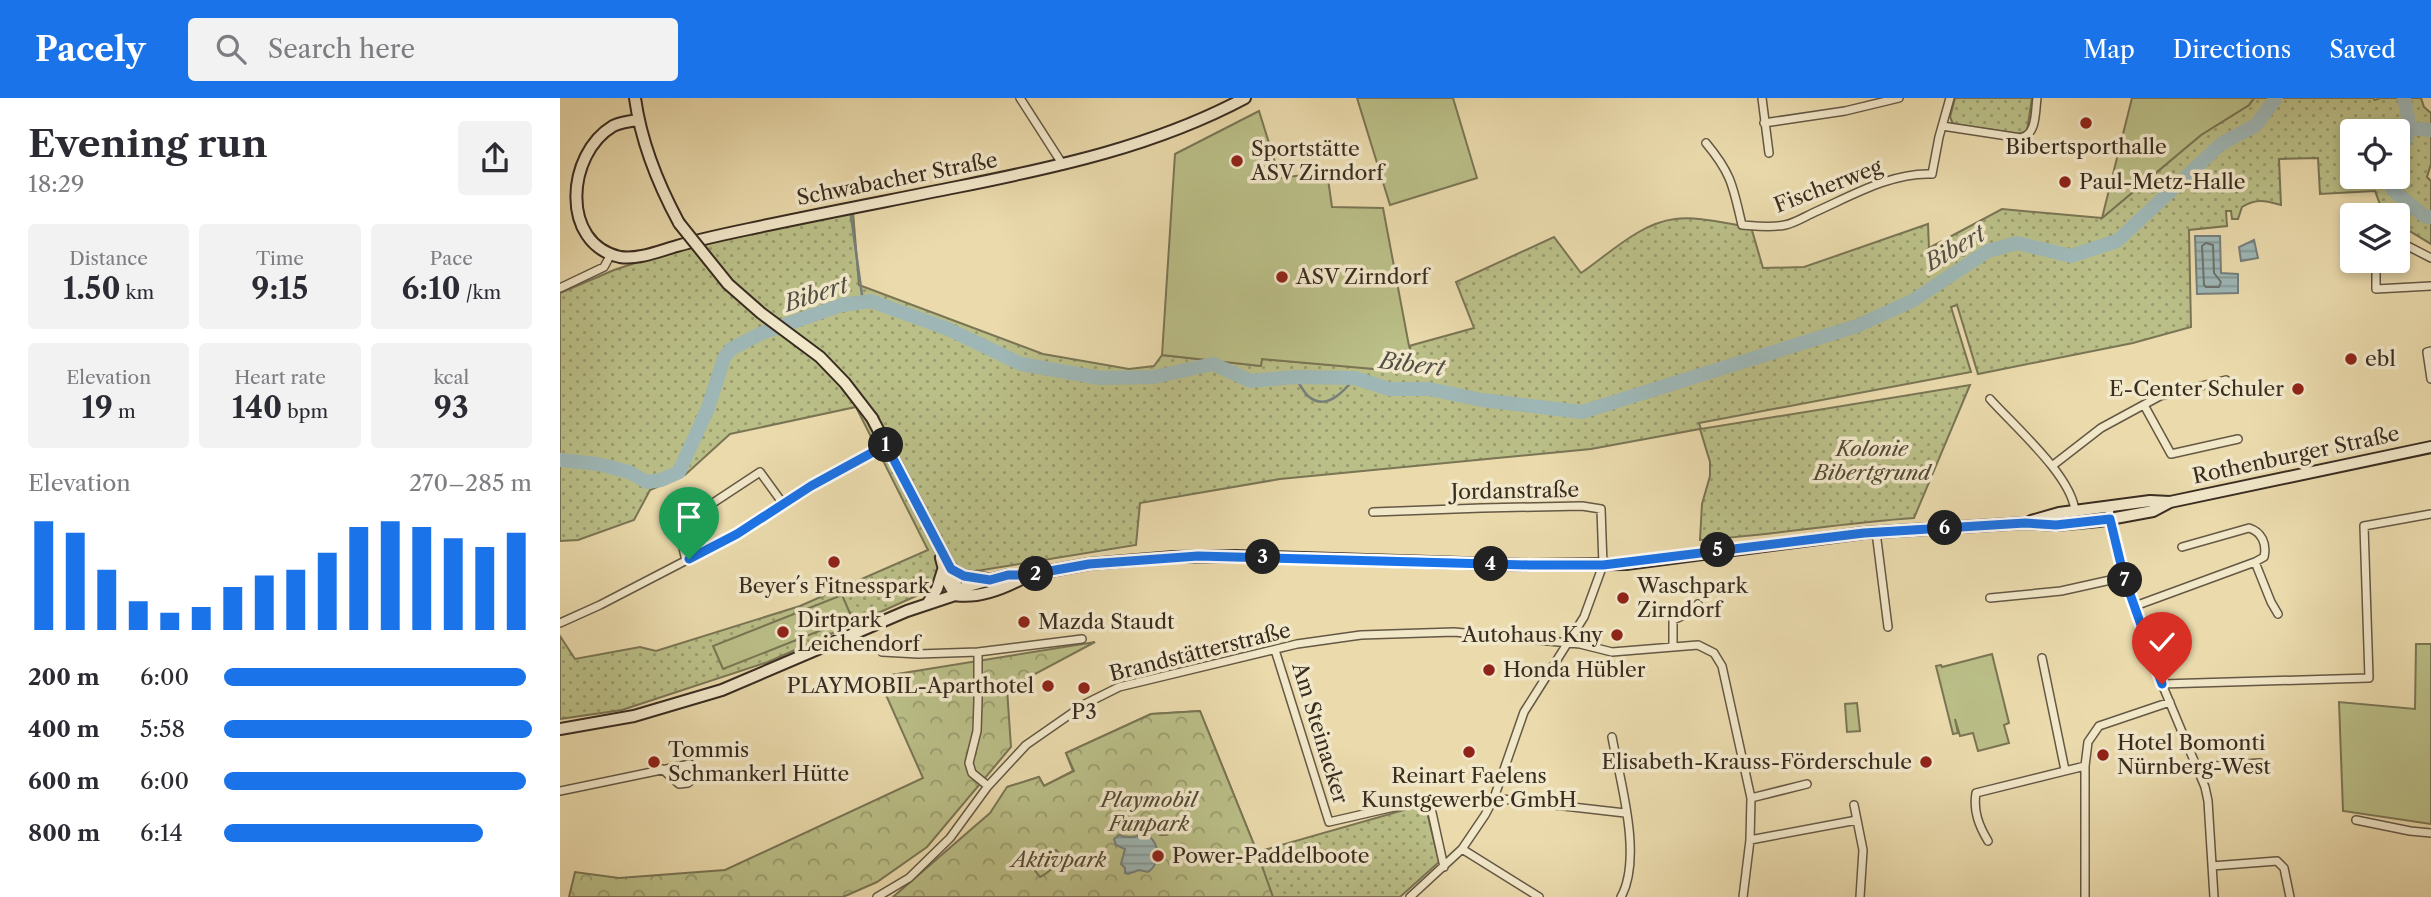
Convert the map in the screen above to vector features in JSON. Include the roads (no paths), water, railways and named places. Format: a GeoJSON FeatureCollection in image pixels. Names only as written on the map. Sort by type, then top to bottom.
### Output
{"type":"FeatureCollection","features":[{"type":"Feature","properties":{"kind":"main road"},"geometry":{"type":"LineString","coordinates":[[635,98],[656,177],[679,223],[728,284],[761,313],[820,357],[845,383],[872,418],[939,548],[955,595]]}},
{"type":"Feature","properties":{"kind":"main road","name":"Schwabacher Straße"},"geometry":{"type":"LineString","coordinates":[[611,254],[639,256],[738,231],[1063,165],[1170,133],[1245,98]]}},
{"type":"Feature","properties":{"kind":"main road"},"geometry":{"type":"LineString","coordinates":[[611,254],[596,245],[582,225],[575,206],[578,173],[589,148],[599,137],[613,126],[639,120]]}},
{"type":"Feature","properties":{"kind":"main road","name":"Rothenburger Straße"},"geometry":{"type":"LineString","coordinates":[[560,729],[634,716],[722,690],[928,603],[955,595],[965,587],[1008,575],[1028,575],[1089,564],[1174,557],[1236,556],[1603,565],[1876,532],[2025,523],[2056,525],[2110,519],[2153,510],[2169,502],[2431,447]]}},
{"type":"Feature","properties":{"kind":"main road","name":"Rothenburger Straße"},"geometry":{"type":"LineString","coordinates":[[2025,523],[2048,515],[2075,511],[2150,501],[2169,502]]}},
{"type":"Feature","properties":{"kind":"main road"},"geometry":{"type":"LineString","coordinates":[[947,570],[990,580]]}},
{"type":"Feature","properties":{"kind":"main road"},"geometry":{"type":"LineString","coordinates":[[928,603],[947,570]]}},
{"type":"Feature","properties":{"kind":"main road","name":"Rothenburger Straße"},"geometry":{"type":"LineString","coordinates":[[955,595],[967,597],[978,594],[1011,584],[1028,575]]}},
{"type":"Feature","properties":{"kind":"street"},"geometry":{"type":"LineString","coordinates":[[1020,98],[1063,165]]}},
{"type":"Feature","properties":{"kind":"street"},"geometry":{"type":"LineString","coordinates":[[1762,98],[1769,153]]}},
{"type":"Feature","properties":{"kind":"street"},"geometry":{"type":"LineString","coordinates":[[1765,123],[1845,111],[1899,98]]}},
{"type":"Feature","properties":{"kind":"street"},"geometry":{"type":"LineString","coordinates":[[1950,98],[1942,126],[2021,138],[2032,131],[2038,98]]}},
{"type":"Feature","properties":{"kind":"street","name":"Fischerweg"},"geometry":{"type":"LineString","coordinates":[[1706,143],[1731,178],[1742,225],[1768,227],[1787,225],[1859,192],[1896,179],[1932,174],[1942,126]]}},
{"type":"Feature","properties":{"kind":"street"},"geometry":{"type":"LineString","coordinates":[[2410,247],[2431,258]]}},
{"type":"Feature","properties":{"kind":"street"},"geometry":{"type":"LineString","coordinates":[[560,288],[604,267],[611,254]]}},
{"type":"Feature","properties":{"kind":"street"},"geometry":{"type":"LineString","coordinates":[[2376,273],[2376,289],[2431,286]]}},
{"type":"Feature","properties":{"kind":"street"},"geometry":{"type":"LineString","coordinates":[[2429,352],[2431,379]]}},
{"type":"Feature","properties":{"kind":"street"},"geometry":{"type":"LineString","coordinates":[[2052,466],[2101,428],[2160,397],[2227,380]]}},
{"type":"Feature","properties":{"kind":"street"},"geometry":{"type":"LineString","coordinates":[[1990,399],[2052,466],[2074,499],[2076,523]]}},
{"type":"Feature","properties":{"kind":"street"},"geometry":{"type":"LineString","coordinates":[[2144,405],[2171,454],[2238,439]]}},
{"type":"Feature","properties":{"kind":"street"},"geometry":{"type":"LineString","coordinates":[[560,622],[600,605],[737,534],[811,486],[886,445]]}},
{"type":"Feature","properties":{"kind":"street"},"geometry":{"type":"LineString","coordinates":[[678,526],[760,472],[784,505]]}},
{"type":"Feature","properties":{"kind":"street"},"geometry":{"type":"LineString","coordinates":[[678,501],[678,526],[686,561]]}},
{"type":"Feature","properties":{"kind":"street","name":"Jordanstraße"},"geometry":{"type":"LineString","coordinates":[[1373,512],[1581,506],[1601,509],[1603,565]]}},
{"type":"Feature","properties":{"kind":"street"},"geometry":{"type":"LineString","coordinates":[[2109,507],[2124,577],[2162,684],[2198,767],[2208,801],[2214,897]]}},
{"type":"Feature","properties":{"kind":"street"},"geometry":{"type":"LineString","coordinates":[[2162,684],[2369,678],[2364,526],[2431,514]]}},
{"type":"Feature","properties":{"kind":"street"},"geometry":{"type":"LineString","coordinates":[[2135,606],[2255,562],[2264,557],[2266,550],[2257,531],[2249,528],[2182,547]]}},
{"type":"Feature","properties":{"kind":"street"},"geometry":{"type":"LineString","coordinates":[[1876,532],[1888,627]]}},
{"type":"Feature","properties":{"kind":"street"},"geometry":{"type":"LineString","coordinates":[[2255,562],[2278,614]]}},
{"type":"Feature","properties":{"kind":"street"},"geometry":{"type":"LineString","coordinates":[[1410,897],[1462,849],[1494,798],[1524,712],[1570,643],[1591,602],[1603,565]]}},
{"type":"Feature","properties":{"kind":"street"},"geometry":{"type":"LineString","coordinates":[[1990,598],[2062,591],[2124,577]]}},
{"type":"Feature","properties":{"kind":"street"},"geometry":{"type":"LineString","coordinates":[[1673,645],[1673,620],[1689,613],[1698,604]]}},
{"type":"Feature","properties":{"kind":"street","name":"Brandstätterstraße"},"geometry":{"type":"LineString","coordinates":[[877,897],[909,878],[950,838],[988,786],[1026,745],[1085,704],[1119,687],[1297,644],[1361,635],[1455,632],[1570,643],[1622,653],[1673,645],[1698,645],[1707,648],[1721,662],[1751,798],[1744,897]]}},
{"type":"Feature","properties":{"kind":"street"},"geometry":{"type":"LineString","coordinates":[[882,652],[978,652],[1082,639]]}},
{"type":"Feature","properties":{"kind":"street","name":"Am Steinacker"},"geometry":{"type":"LineString","coordinates":[[1275,650],[1329,822],[1429,799],[1444,867]]}},
{"type":"Feature","properties":{"kind":"street"},"geometry":{"type":"LineString","coordinates":[[978,652],[977,732],[970,763],[971,773],[988,786]]}},
{"type":"Feature","properties":{"kind":"street"},"geometry":{"type":"LineString","coordinates":[[2042,658],[2065,770]]}},
{"type":"Feature","properties":{"kind":"street"},"geometry":{"type":"LineString","coordinates":[[2085,897],[2085,766],[2088,742],[2099,726],[2170,702]]}},
{"type":"Feature","properties":{"kind":"street"},"geometry":{"type":"LineString","coordinates":[[1612,737],[1630,841],[1628,884],[1620,897]]}},
{"type":"Feature","properties":{"kind":"street"},"geometry":{"type":"LineString","coordinates":[[2198,767],[2260,763]]}},
{"type":"Feature","properties":{"kind":"street"},"geometry":{"type":"LineString","coordinates":[[1988,841],[1978,825],[1976,793],[2085,766]]}},
{"type":"Feature","properties":{"kind":"street"},"geometry":{"type":"LineString","coordinates":[[560,791],[662,769]]}},
{"type":"Feature","properties":{"kind":"street"},"geometry":{"type":"LineString","coordinates":[[1751,798],[1807,784]]}},
{"type":"Feature","properties":{"kind":"street"},"geometry":{"type":"LineString","coordinates":[[1494,798],[1625,813]]}},
{"type":"Feature","properties":{"kind":"street"},"geometry":{"type":"LineString","coordinates":[[1854,805],[1863,850],[1860,897]]}},
{"type":"Feature","properties":{"kind":"street"},"geometry":{"type":"LineString","coordinates":[[1750,840],[1857,820]]}},
{"type":"Feature","properties":{"kind":"street"},"geometry":{"type":"LineString","coordinates":[[2356,820],[2431,833]]}},
{"type":"Feature","properties":{"kind":"street"},"geometry":{"type":"LineString","coordinates":[[1462,849],[1539,897]]}},
{"type":"Feature","properties":{"kind":"street"},"geometry":{"type":"LineString","coordinates":[[2212,866],[2277,861],[2284,868],[2290,897]]}},
{"type":"Feature","properties":{"kind":"water"},"geometry":{"type":"Polygon","coordinates":[[[2195,236],[2220,236],[2221,273],[2238,274],[2238,293],[2197,294],[2195,236]]]}},
{"type":"Feature","properties":{"kind":"water"},"geometry":{"type":"Polygon","coordinates":[[[2254,240],[2258,258],[2241,261],[2239,247],[2254,240]]]}},
{"type":"Feature","properties":{"kind":"water","name":"Power-Paddelboote"},"geometry":{"type":"Polygon","coordinates":[[[1142,833],[1148,835],[1155,844],[1156,862],[1148,872],[1139,870],[1125,873],[1121,864],[1125,849],[1116,845],[1114,839],[1119,835],[1131,837],[1142,833]]]}},
{"type":"Feature","properties":{"kind":"waterway","name":"Bibert"},"geometry":{"type":"LineString","coordinates":[[560,460],[598,464],[629,472],[647,482],[661,480],[679,472],[708,408],[724,358],[731,349],[762,333],[842,305],[871,301],[948,329],[1021,364],[1100,378],[1154,377],[1213,364],[1251,381],[1295,377],[1355,378],[1389,389],[1429,389],[1482,400],[1582,412],[1857,326],[1912,301],[1988,251],[2017,243],[2071,256],[2117,241],[2221,144],[2256,125],[2276,98]]}},
{"type":"Feature","properties":{"kind":"waterway","name":"Bibert"},"geometry":{"type":"LineString","coordinates":[[2404,98],[2408,119]]}},
{"type":"Feature","properties":{"kind":"waterway","name":"Bibert"},"geometry":{"type":"LineString","coordinates":[[2410,128],[2431,130]]}},
{"type":"Feature","properties":{"kind":"waterway","name":"Bibert"},"geometry":{"type":"LineString","coordinates":[[2393,189],[2424,216],[2431,217]]}},
{"type":"Feature","properties":{"kind":"waterway"},"geometry":{"type":"LineString","coordinates":[[851,216],[863,302]]}},
{"type":"Feature","properties":{"kind":"waterway"},"geometry":{"type":"LineString","coordinates":[[1295,377],[1308,396],[1321,402],[1334,398],[1355,378]]}},
{"type":"Feature","properties":{"kind":"waterway"},"geometry":{"type":"LineString","coordinates":[[1150,806],[1157,793]]}},
{"type":"Feature","properties":{"kind":"place","name":"Bibertsporthalle"},"geometry":{"type":"Point","coordinates":[2086,123]}},
{"type":"Feature","properties":{"kind":"place","name":"Sportstätte ASV Zirndorf"},"geometry":{"type":"Point","coordinates":[1237,161]}},
{"type":"Feature","properties":{"kind":"place","name":"Paul-Metz-Halle"},"geometry":{"type":"Point","coordinates":[2065,182]}},
{"type":"Feature","properties":{"kind":"place","name":"ASV Zirndorf"},"geometry":{"type":"Point","coordinates":[1282,277]}},
{"type":"Feature","properties":{"kind":"place","name":"ebl"},"geometry":{"type":"Point","coordinates":[2351,359]}},
{"type":"Feature","properties":{"kind":"place","name":"E-Center Schuler"},"geometry":{"type":"Point","coordinates":[2298,389]}},
{"type":"Feature","properties":{"kind":"place","name":"Beyer´s Fitnesspark"},"geometry":{"type":"Point","coordinates":[834,562]}},
{"type":"Feature","properties":{"kind":"place","name":"Waschpark Zirndorf"},"geometry":{"type":"Point","coordinates":[1623,598]}},
{"type":"Feature","properties":{"kind":"place","name":"Mazda Staudt"},"geometry":{"type":"Point","coordinates":[1024,622]}},
{"type":"Feature","properties":{"kind":"place","name":"Dirtpark Leichendorf"},"geometry":{"type":"Point","coordinates":[783,632]}},
{"type":"Feature","properties":{"kind":"place","name":"Autohaus Kny"},"geometry":{"type":"Point","coordinates":[1617,635]}},
{"type":"Feature","properties":{"kind":"place","name":"Honda Hübler"},"geometry":{"type":"Point","coordinates":[1489,670]}},
{"type":"Feature","properties":{"kind":"place","name":"PLAYMOBIL-Aparthotel"},"geometry":{"type":"Point","coordinates":[1048,686]}},
{"type":"Feature","properties":{"kind":"place","name":"P3"},"geometry":{"type":"Point","coordinates":[1084,688]}},
{"type":"Feature","properties":{"kind":"place","name":"Reinart Faelens Kunstgewerbe GmbH"},"geometry":{"type":"Point","coordinates":[1469,752]}},
{"type":"Feature","properties":{"kind":"place","name":"Hotel Bomonti Nürnberg-West"},"geometry":{"type":"Point","coordinates":[2103,755]}},
{"type":"Feature","properties":{"kind":"place","name":"Tommis Schmankerl Hütte"},"geometry":{"type":"Point","coordinates":[654,762]}},
{"type":"Feature","properties":{"kind":"place","name":"Elisabeth-Krauss-Förderschule"},"geometry":{"type":"Point","coordinates":[1926,762]}},
{"type":"Feature","properties":{"kind":"place","name":"Power-Paddelboote"},"geometry":{"type":"Point","coordinates":[1158,856]}},
{"type":"Feature","properties":{"kind":"park label","name":"Kolonie Bibertgrund"},"geometry":{"type":"Point","coordinates":[1872,461]}},
{"type":"Feature","properties":{"kind":"park label","name":"Playmobil Funpark"},"geometry":{"type":"Point","coordinates":[1149,812]}},
{"type":"Feature","properties":{"kind":"park label","name":"Aktivpark"},"geometry":{"type":"Point","coordinates":[1059,860]}}]}
